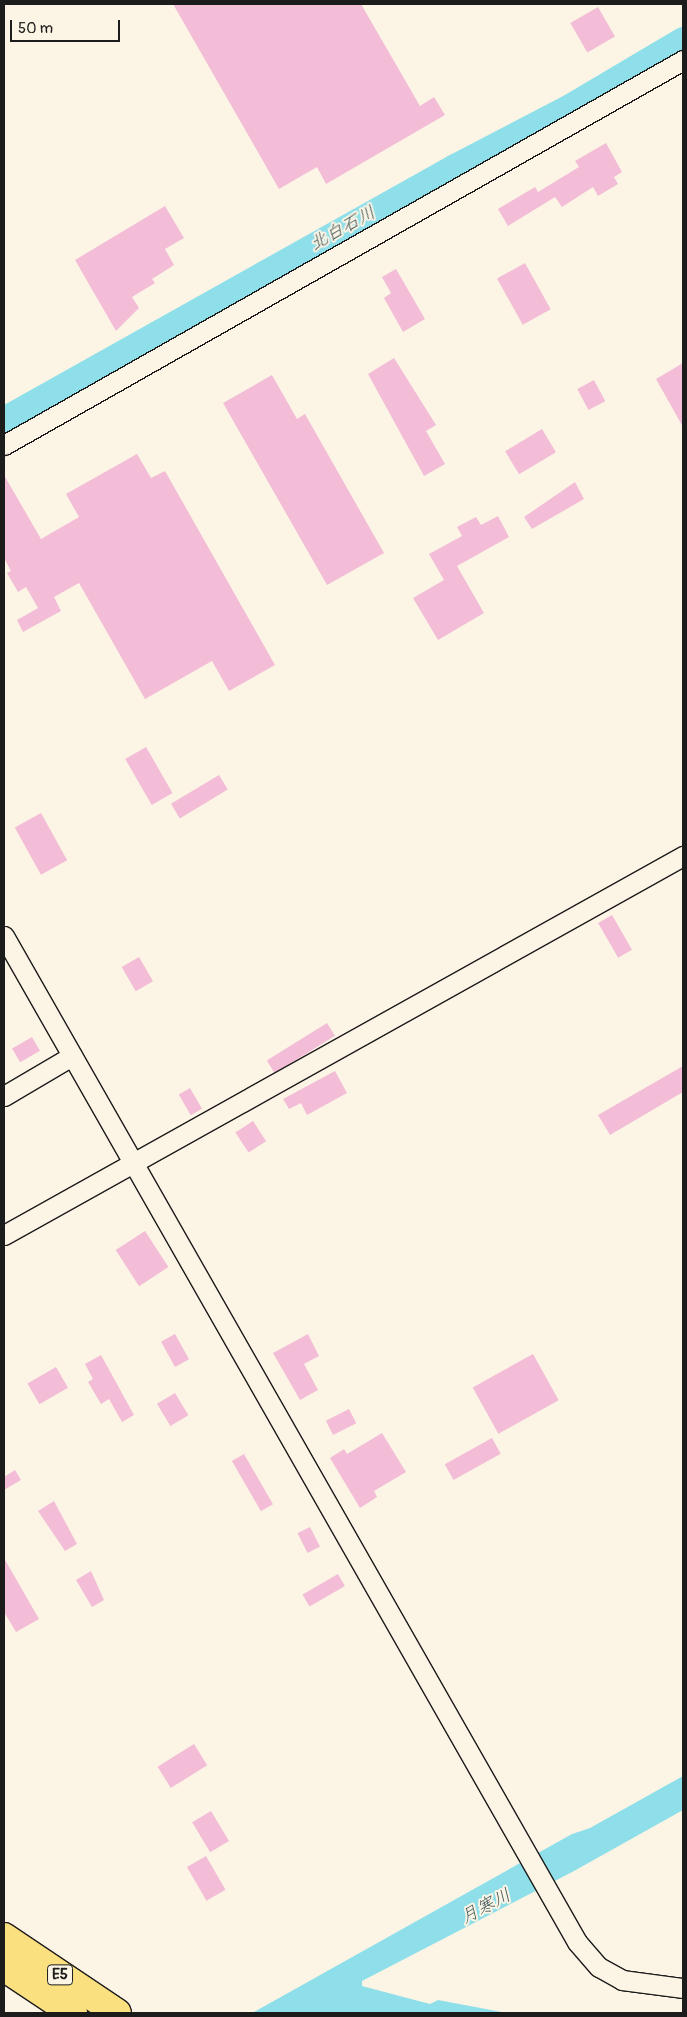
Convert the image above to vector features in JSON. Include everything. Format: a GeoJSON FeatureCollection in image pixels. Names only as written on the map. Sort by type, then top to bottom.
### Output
{"type":"FeatureCollection","features":[{"type":"Feature","properties":{"kind":"highway","name":"E5"},"geometry":{"type":"LineString","coordinates":[[4,1937],[117,2013]]}},
{"type":"Feature","properties":{"kind":"highway","name":"E5"},"geometry":{"type":"LineString","coordinates":[[4,1967],[72,2013]]}},
{"type":"Feature","properties":{"kind":"street"},"geometry":{"type":"LineString","coordinates":[[4,445],[683,60]]}},
{"type":"Feature","properties":{"kind":"street"},"geometry":{"type":"LineString","coordinates":[[4,1235],[683,856]]}},
{"type":"Feature","properties":{"kind":"street"},"geometry":{"type":"LineString","coordinates":[[4,936],[565,1917],[577,1942],[599,1967],[622,1980],[683,1988]]}},
{"type":"Feature","properties":{"kind":"street"},"geometry":{"type":"LineString","coordinates":[[4,1096],[72,1056]]}},
{"type":"Feature","properties":{"kind":"water","name":"月寒川"},"geometry":{"type":"Polygon","coordinates":[[[683,1776],[683,1810],[574,1871],[362,1981],[362,1986],[430,2004],[438,2000],[507,2013],[252,2013],[572,1834],[590,1828],[683,1776]]]}},
{"type":"Feature","properties":{"kind":"building"},"geometry":{"type":"Polygon","coordinates":[[[173,4],[361,4],[420,106],[434,97],[445,115],[326,184],[317,167],[279,189],[173,4]]]}},
{"type":"Feature","properties":{"kind":"building"},"geometry":{"type":"Polygon","coordinates":[[[598,7],[615,36],[587,52],[570,23],[598,7]]]}},
{"type":"Feature","properties":{"kind":"building"},"geometry":{"type":"Polygon","coordinates":[[[606,143],[622,172],[614,177],[618,184],[598,196],[593,187],[562,207],[555,197],[508,226],[498,209],[535,187],[538,192],[579,167],[575,161],[606,143]]]}},
{"type":"Feature","properties":{"kind":"building"},"geometry":{"type":"Polygon","coordinates":[[[165,206],[184,238],[165,249],[174,265],[152,279],[155,283],[132,297],[139,308],[116,331],[75,260],[165,206]]]}},
{"type":"Feature","properties":{"kind":"building"},"geometry":{"type":"Polygon","coordinates":[[[525,263],[551,309],[523,325],[497,279],[525,263]]]}},
{"type":"Feature","properties":{"kind":"building"},"geometry":{"type":"Polygon","coordinates":[[[396,269],[425,319],[403,332],[384,298],[391,293],[382,277],[396,269]]]}},
{"type":"Feature","properties":{"kind":"building"},"geometry":{"type":"Polygon","coordinates":[[[394,358],[436,425],[426,431],[445,464],[424,476],[368,374],[394,358]]]}},
{"type":"Feature","properties":{"kind":"building"},"geometry":{"type":"Polygon","coordinates":[[[683,363],[683,427],[656,379],[683,363]]]}},
{"type":"Feature","properties":{"kind":"building"},"geometry":{"type":"Polygon","coordinates":[[[272,375],[297,419],[305,414],[384,553],[327,585],[223,403],[272,375]]]}},
{"type":"Feature","properties":{"kind":"building"},"geometry":{"type":"Polygon","coordinates":[[[594,380],[605,401],[588,410],[577,389],[594,380]]]}},
{"type":"Feature","properties":{"kind":"building"},"geometry":{"type":"Polygon","coordinates":[[[542,429],[556,452],[519,474],[505,451],[542,429]]]}},
{"type":"Feature","properties":{"kind":"building"},"geometry":{"type":"Polygon","coordinates":[[[137,454],[151,478],[165,471],[275,665],[229,691],[212,661],[145,699],[79,583],[54,597],[61,611],[23,632],[17,620],[38,608],[26,587],[18,592],[7,573],[11,571],[4,558],[4,475],[41,539],[79,517],[66,494],[137,454]]]}},
{"type":"Feature","properties":{"kind":"building"},"geometry":{"type":"Polygon","coordinates":[[[575,482],[584,499],[532,529],[524,517],[575,482]]]}},
{"type":"Feature","properties":{"kind":"building"},"geometry":{"type":"Polygon","coordinates":[[[498,516],[509,537],[457,566],[484,613],[438,640],[413,598],[444,580],[429,554],[462,536],[457,527],[476,517],[481,525],[498,516]]]}},
{"type":"Feature","properties":{"kind":"building"},"geometry":{"type":"Polygon","coordinates":[[[146,747],[172,793],[152,805],[125,759],[146,747]]]}},
{"type":"Feature","properties":{"kind":"building"},"geometry":{"type":"Polygon","coordinates":[[[219,775],[228,790],[180,818],[171,804],[219,775]]]}},
{"type":"Feature","properties":{"kind":"building"},"geometry":{"type":"Polygon","coordinates":[[[41,813],[67,860],[41,875],[15,828],[41,813]]]}},
{"type":"Feature","properties":{"kind":"building"},"geometry":{"type":"Polygon","coordinates":[[[612,915],[632,950],[618,958],[598,923],[612,915]]]}},
{"type":"Feature","properties":{"kind":"building"},"geometry":{"type":"Polygon","coordinates":[[[139,957],[153,981],[136,991],[122,967],[139,957]]]}},
{"type":"Feature","properties":{"kind":"building"},"geometry":{"type":"Polygon","coordinates":[[[327,1023],[335,1036],[275,1073],[267,1061],[327,1023]]]}},
{"type":"Feature","properties":{"kind":"building"},"geometry":{"type":"Polygon","coordinates":[[[32,1037],[40,1051],[20,1062],[12,1048],[32,1037]]]}},
{"type":"Feature","properties":{"kind":"building"},"geometry":{"type":"Polygon","coordinates":[[[683,1066],[683,1092],[610,1135],[598,1115],[683,1066]]]}},
{"type":"Feature","properties":{"kind":"building"},"geometry":{"type":"Polygon","coordinates":[[[335,1071],[347,1093],[307,1115],[301,1103],[289,1109],[283,1099],[335,1071]]]}},
{"type":"Feature","properties":{"kind":"building"},"geometry":{"type":"Polygon","coordinates":[[[190,1088],[202,1109],[191,1115],[179,1094],[190,1088]]]}},
{"type":"Feature","properties":{"kind":"building"},"geometry":{"type":"Polygon","coordinates":[[[253,1121],[266,1141],[248,1153],[235,1132],[253,1121]]]}},
{"type":"Feature","properties":{"kind":"building"},"geometry":{"type":"Polygon","coordinates":[[[145,1231],[168,1267],[139,1286],[116,1250],[145,1231]]]}},
{"type":"Feature","properties":{"kind":"building"},"geometry":{"type":"Polygon","coordinates":[[[175,1334],[189,1359],[175,1367],[161,1342],[175,1334]]]}},
{"type":"Feature","properties":{"kind":"building"},"geometry":{"type":"Polygon","coordinates":[[[308,1334],[319,1356],[304,1364],[318,1390],[300,1400],[273,1353],[308,1334]]]}},
{"type":"Feature","properties":{"kind":"building"},"geometry":{"type":"Polygon","coordinates":[[[533,1354],[559,1400],[498,1434],[473,1387],[533,1354]]]}},
{"type":"Feature","properties":{"kind":"building"},"geometry":{"type":"Polygon","coordinates":[[[101,1355],[134,1415],[122,1422],[109,1399],[101,1404],[88,1382],[93,1379],[85,1364],[101,1355]]]}},
{"type":"Feature","properties":{"kind":"building"},"geometry":{"type":"Polygon","coordinates":[[[56,1367],[68,1388],[39,1404],[27,1384],[56,1367]]]}},
{"type":"Feature","properties":{"kind":"building"},"geometry":{"type":"Polygon","coordinates":[[[175,1393],[188,1415],[170,1426],[157,1404],[175,1393]]]}},
{"type":"Feature","properties":{"kind":"building"},"geometry":{"type":"Polygon","coordinates":[[[349,1409],[356,1423],[333,1435],[326,1421],[349,1409]]]}},
{"type":"Feature","properties":{"kind":"building"},"geometry":{"type":"Polygon","coordinates":[[[382,1433],[406,1472],[374,1491],[377,1497],[360,1508],[330,1458],[344,1449],[347,1454],[382,1433]]]}},
{"type":"Feature","properties":{"kind":"building"},"geometry":{"type":"Polygon","coordinates":[[[492,1438],[501,1454],[453,1480],[445,1464],[492,1438]]]}},
{"type":"Feature","properties":{"kind":"building"},"geometry":{"type":"Polygon","coordinates":[[[244,1454],[273,1504],[261,1511],[232,1461],[244,1454]]]}},
{"type":"Feature","properties":{"kind":"building"},"geometry":{"type":"Polygon","coordinates":[[[15,1470],[21,1480],[4,1490],[4,1477],[15,1470]]]}},
{"type":"Feature","properties":{"kind":"building"},"geometry":{"type":"Polygon","coordinates":[[[54,1501],[77,1544],[65,1551],[38,1511],[54,1501]]]}},
{"type":"Feature","properties":{"kind":"building"},"geometry":{"type":"Polygon","coordinates":[[[310,1527],[320,1547],[308,1553],[298,1533],[310,1527]]]}},
{"type":"Feature","properties":{"kind":"building"},"geometry":{"type":"Polygon","coordinates":[[[4,1558],[39,1619],[16,1632],[4,1612],[4,1558]]]}},
{"type":"Feature","properties":{"kind":"building"},"geometry":{"type":"Polygon","coordinates":[[[91,1571],[104,1600],[92,1607],[76,1580],[91,1571]]]}},
{"type":"Feature","properties":{"kind":"building"},"geometry":{"type":"Polygon","coordinates":[[[338,1574],[345,1586],[309,1607],[302,1594],[338,1574]]]}},
{"type":"Feature","properties":{"kind":"building"},"geometry":{"type":"Polygon","coordinates":[[[194,1744],[207,1765],[171,1788],[158,1767],[194,1744]]]}},
{"type":"Feature","properties":{"kind":"building"},"geometry":{"type":"Polygon","coordinates":[[[211,1811],[229,1841],[210,1852],[192,1822],[211,1811]]]}},
{"type":"Feature","properties":{"kind":"building"},"geometry":{"type":"Polygon","coordinates":[[[206,1856],[226,1890],[206,1901],[187,1867],[206,1856]]]}},
{"type":"Feature","properties":{"kind":"waterway","name":"北白石川"},"geometry":{"type":"LineString","coordinates":[[4,420],[455,167],[572,106],[683,40]]}}]}
